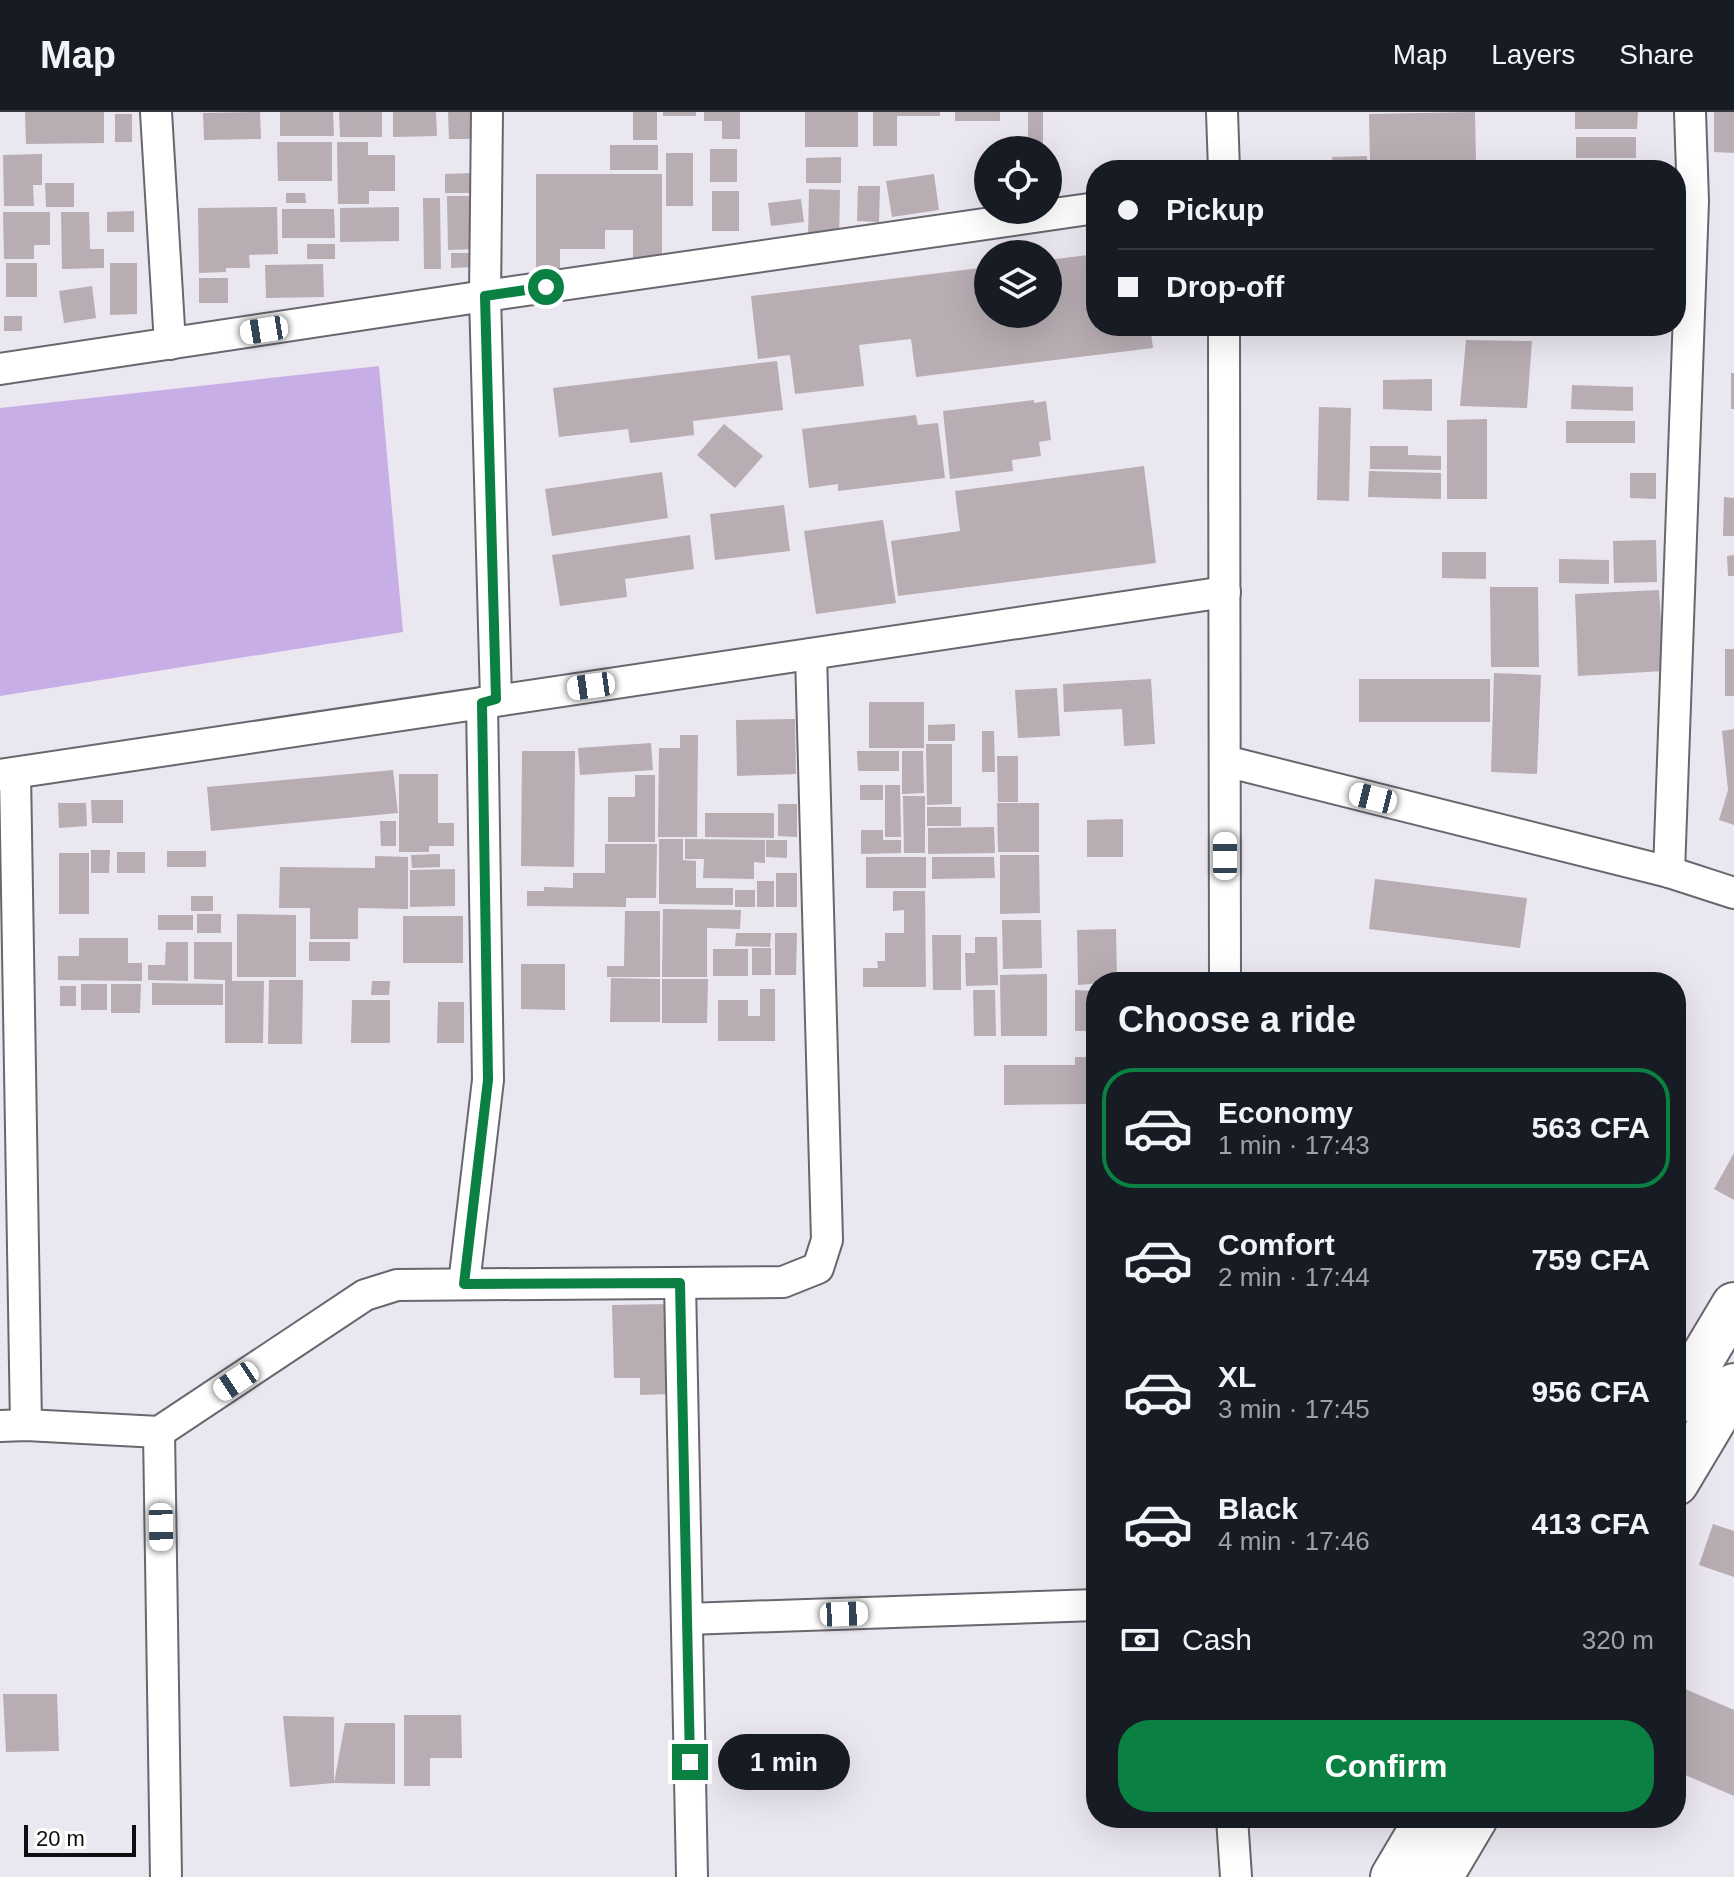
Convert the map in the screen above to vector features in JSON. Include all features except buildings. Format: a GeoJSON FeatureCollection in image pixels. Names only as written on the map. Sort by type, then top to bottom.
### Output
{"type":"FeatureCollection","features":[{"type":"Feature","properties":{"kind":"street"},"geometry":{"type":"LineString","coordinates":[[156,112],[170,344]]}},
{"type":"Feature","properties":{"kind":"street"},"geometry":{"type":"LineString","coordinates":[[464,1284],[488,1080],[487,112]]}},
{"type":"Feature","properties":{"kind":"street"},"geometry":{"type":"LineString","coordinates":[[1222,112],[1224,160]]}},
{"type":"Feature","properties":{"kind":"street"},"geometry":{"type":"LineString","coordinates":[[1669,872],[1693,201],[1690,112]]}},
{"type":"Feature","properties":{"kind":"street"},"geometry":{"type":"LineString","coordinates":[[0,369],[1086,209]]}},
{"type":"Feature","properties":{"kind":"street"},"geometry":{"type":"LineString","coordinates":[[1224,336],[1225,972]]}},
{"type":"Feature","properties":{"kind":"street"},"geometry":{"type":"LineString","coordinates":[[811,654],[827,1240],[818,1268],[783,1282],[397,1285],[365,1295],[159,1432],[13,1426],[8,774],[1225,592]]}},
{"type":"Feature","properties":{"kind":"street"},"geometry":{"type":"LineString","coordinates":[[1225,761],[1669,872],[1734,893]]}},
{"type":"Feature","properties":{"kind":"street"},"geometry":{"type":"LineString","coordinates":[[680,1283],[692,1877]]}},
{"type":"Feature","properties":{"kind":"street"},"geometry":{"type":"LineString","coordinates":[[1686,1385],[1734,1305]]}},
{"type":"Feature","properties":{"kind":"street"},"geometry":{"type":"LineString","coordinates":[[1686,1471],[1721,1430],[1734,1386]]}},
{"type":"Feature","properties":{"kind":"street"},"geometry":{"type":"LineString","coordinates":[[159,1432],[166,1877]]}},
{"type":"Feature","properties":{"kind":"street"},"geometry":{"type":"LineString","coordinates":[[687,1619],[1086,1605]]}},
{"type":"Feature","properties":{"kind":"street"},"geometry":{"type":"LineString","coordinates":[[1233,1828],[1236,1877]]}},
{"type":"Feature","properties":{"kind":"street"},"geometry":{"type":"LineString","coordinates":[[1393,1877],[1422,1828]]}},
{"type":"Feature","properties":{"kind":"street"},"geometry":{"type":"LineString","coordinates":[[1440,1877],[1469,1828]]}},
{"type":"Feature","properties":{"kind":"shaded area"},"geometry":{"type":"Polygon","coordinates":[[[379,366],[403,632],[0,696],[0,408],[379,366]]]}},
{"type":"Feature","properties":{"kind":"route"},"geometry":{"type":"LineString","coordinates":[[546,287],[485,296],[496,699],[482,703],[488,1080],[464,1284],[680,1283],[690,1762]]}}]}
